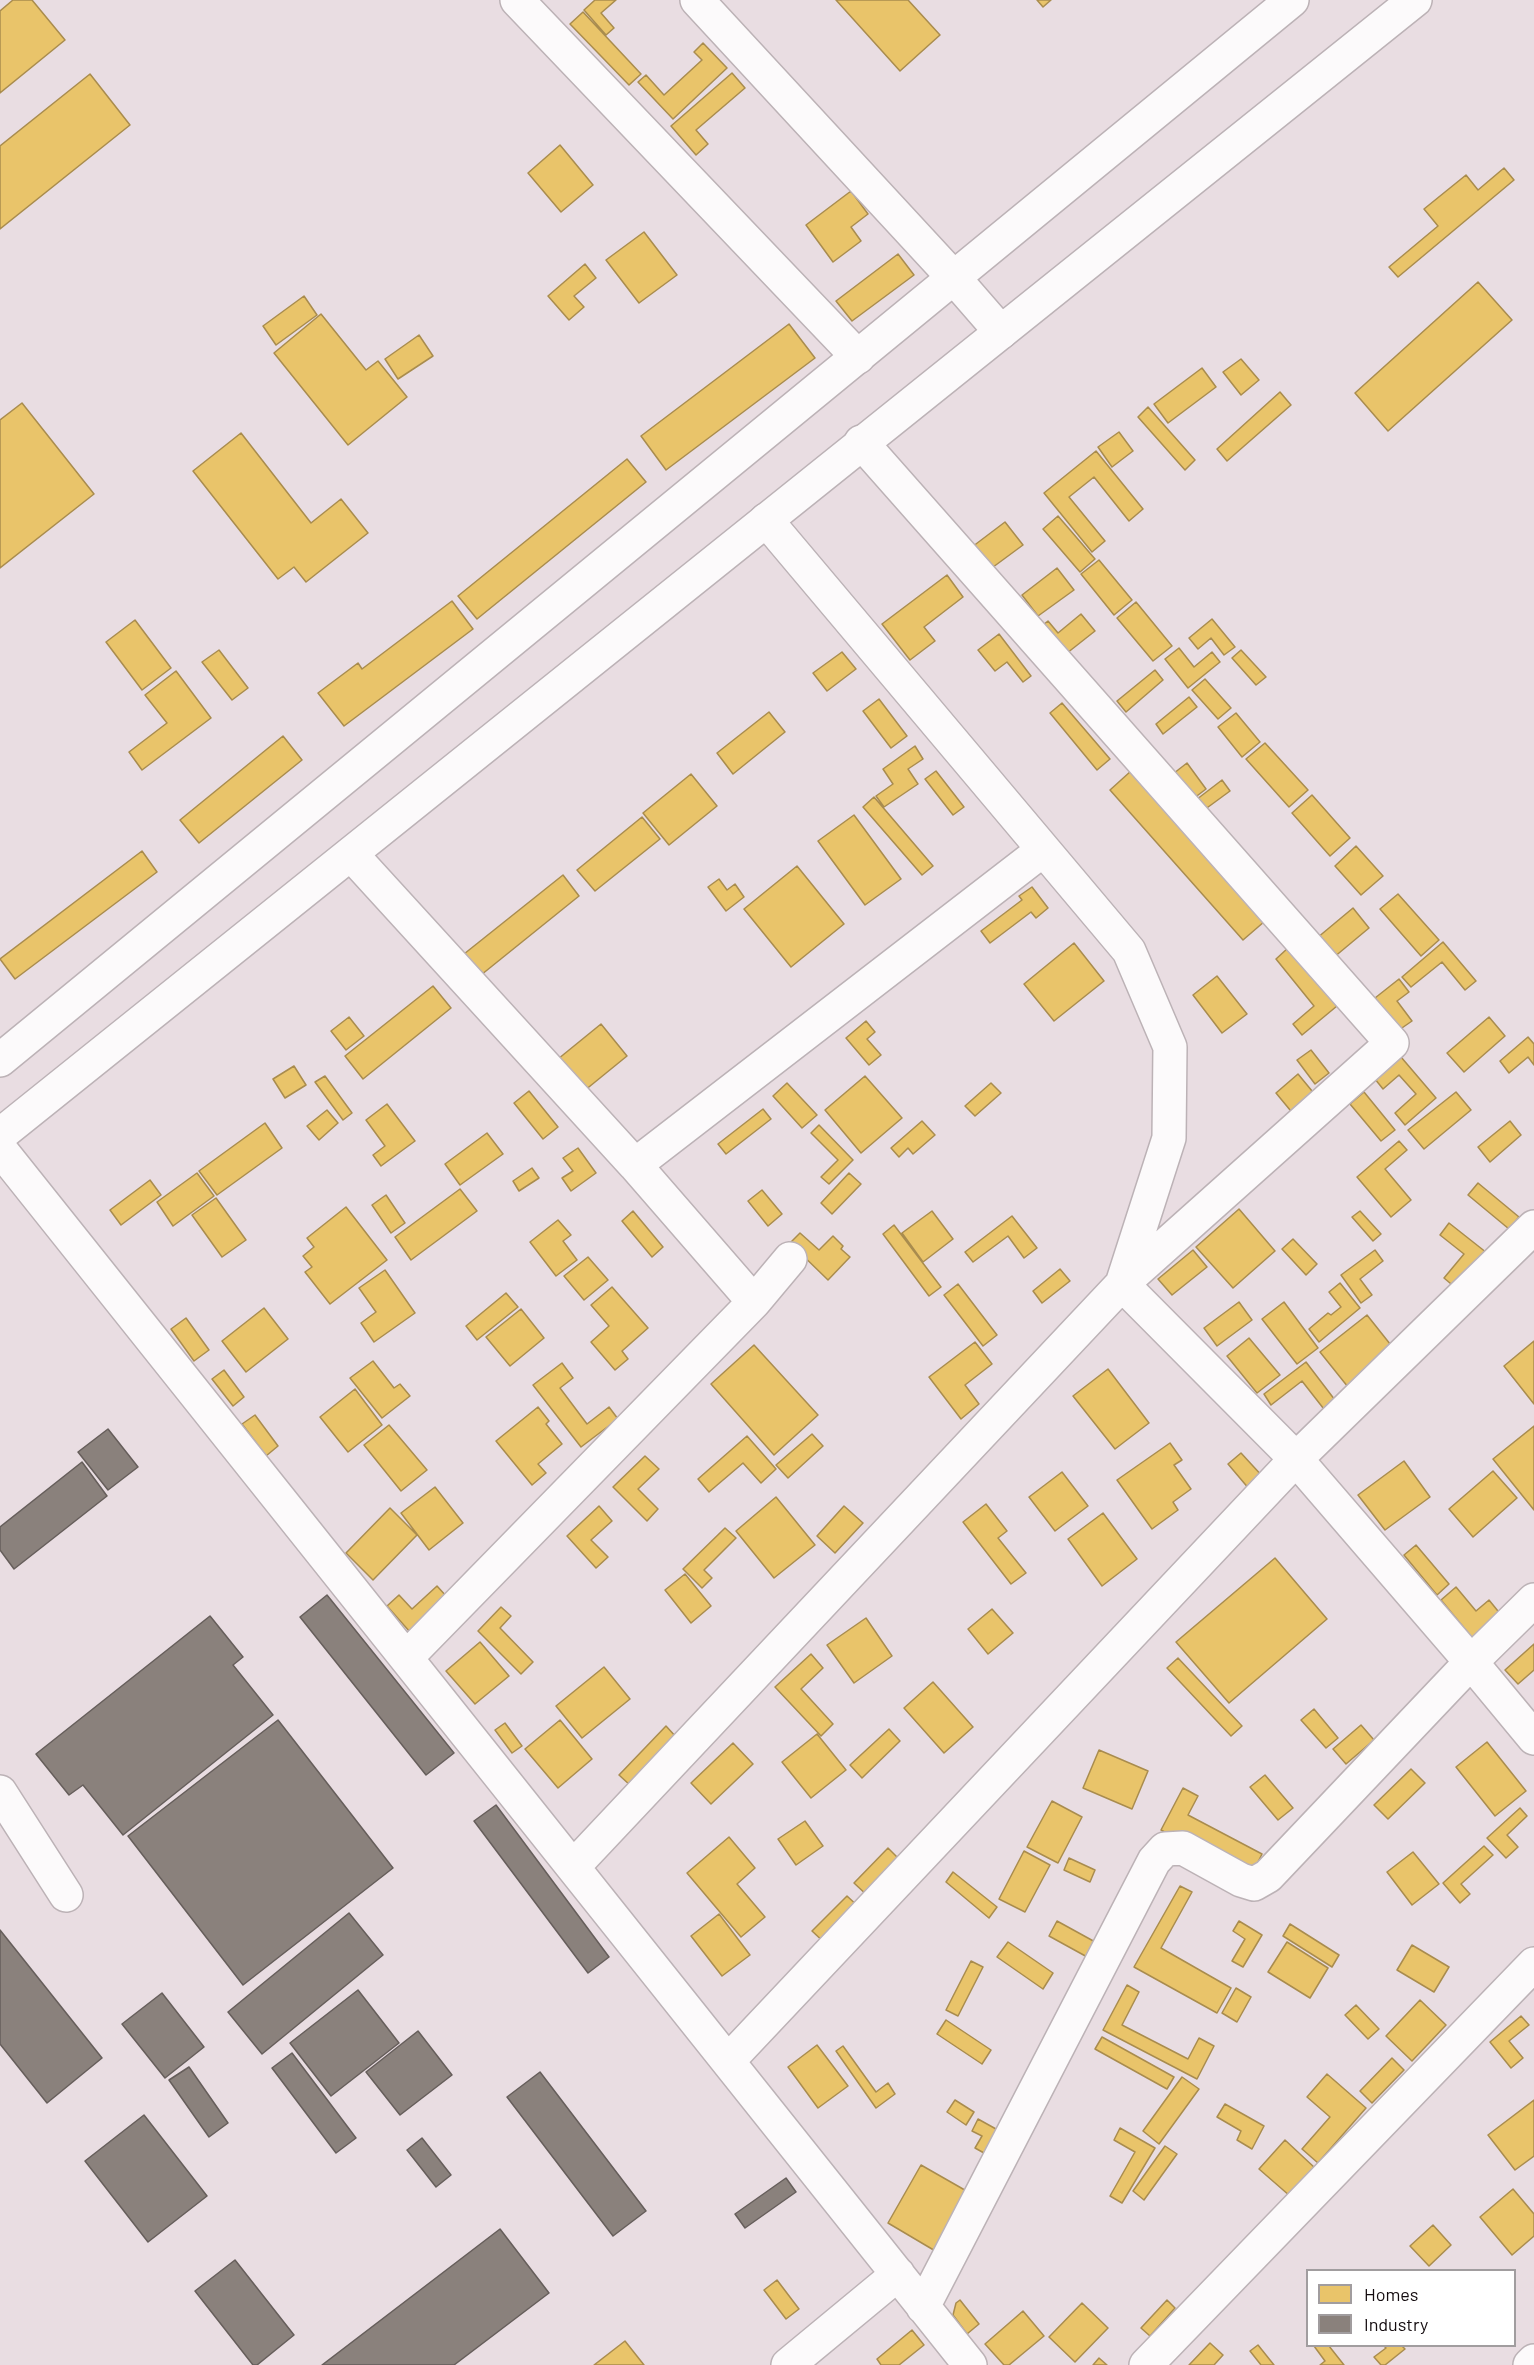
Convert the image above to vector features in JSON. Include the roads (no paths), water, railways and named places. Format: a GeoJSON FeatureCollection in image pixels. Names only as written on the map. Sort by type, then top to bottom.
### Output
{"type":"FeatureCollection","features":[{"type":"Feature","properties":{"kind":"street"},"geometry":{"type":"LineString","coordinates":[[517,0],[858,357]]}},
{"type":"Feature","properties":{"kind":"street"},"geometry":{"type":"LineString","coordinates":[[696,0],[954,278],[1001,332]]}},
{"type":"Feature","properties":{"kind":"street"},"geometry":{"type":"LineString","coordinates":[[0,1060],[1292,0]]}},
{"type":"Feature","properties":{"kind":"street"},"geometry":{"type":"LineString","coordinates":[[0,1134],[1415,0]]}},
{"type":"Feature","properties":{"kind":"street"},"geometry":{"type":"LineString","coordinates":[[573,1867],[1122,1284],[1392,1043],[861,442]]}},
{"type":"Feature","properties":{"kind":"street"},"geometry":{"type":"LineString","coordinates":[[766,520],[1129,951],[1170,1047],[1169,1138],[1122,1284]]}},
{"type":"Feature","properties":{"kind":"street"},"geometry":{"type":"LineString","coordinates":[[635,1165],[1043,850]]}},
{"type":"Feature","properties":{"kind":"street"},"geometry":{"type":"LineString","coordinates":[[351,854],[635,1165],[754,1302]]}},
{"type":"Feature","properties":{"kind":"street"},"geometry":{"type":"LineString","coordinates":[[0,1149],[970,2365]]}},
{"type":"Feature","properties":{"kind":"street"},"geometry":{"type":"LineString","coordinates":[[728,2061],[1296,1459],[1534,1227]]}},
{"type":"Feature","properties":{"kind":"street"},"geometry":{"type":"LineString","coordinates":[[406,1658],[754,1302],[790,1259]]}},
{"type":"Feature","properties":{"kind":"street"},"geometry":{"type":"LineString","coordinates":[[1122,1284],[1296,1459],[1534,1738]]}},
{"type":"Feature","properties":{"kind":"street"},"geometry":{"type":"LineString","coordinates":[[923,2307],[1154,1861],[1165,1849],[1183,1848],[1241,1880],[1254,1884],[1268,1876],[1471,1662],[1534,1600]]}},
{"type":"Feature","properties":{"kind":"street"},"geometry":{"type":"LineString","coordinates":[[0,1792],[66,1895]]}},
{"type":"Feature","properties":{"kind":"street"},"geometry":{"type":"LineString","coordinates":[[1146,2365],[1534,1964]]}},
{"type":"Feature","properties":{"kind":"street"},"geometry":{"type":"LineString","coordinates":[[788,2365],[898,2274]]}},
{"type":"Feature","properties":{"kind":"street"},"geometry":{"type":"LineString","coordinates":[[1530,2365],[1534,2361]]}}]}
